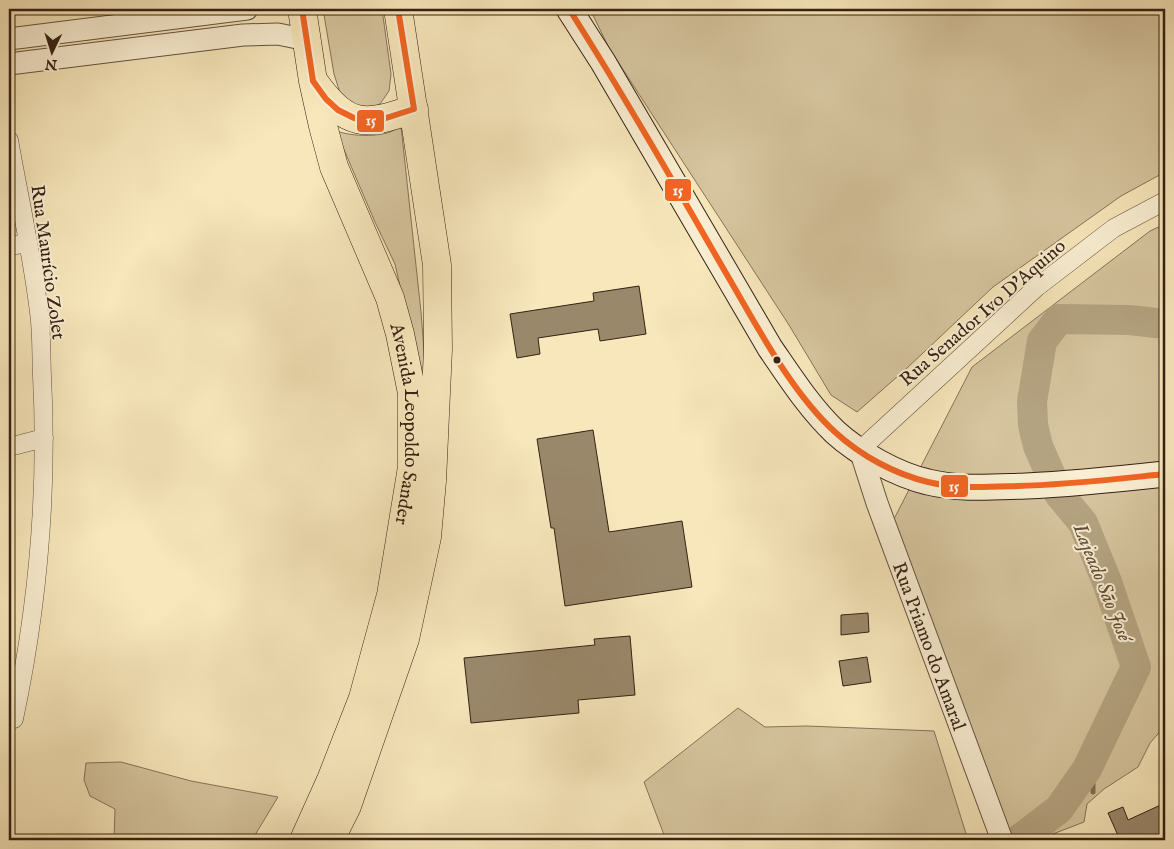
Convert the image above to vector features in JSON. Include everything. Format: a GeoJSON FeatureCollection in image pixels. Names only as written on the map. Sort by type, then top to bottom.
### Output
{"type":"FeatureCollection","features":[{"type":"Feature","properties":{"kind":"highway","name":"Avenida Leopoldo Sander"},"geometry":{"type":"LineString","coordinates":[[302,9],[323,126],[334,167],[390,298],[400,334],[412,393],[412,467],[392,595],[363,698],[331,780],[304,840]]}},
{"type":"Feature","properties":{"kind":"highway","name":"Avenida Leopoldo Sander"},"geometry":{"type":"LineString","coordinates":[[330,840],[347,806],[405,639],[427,537],[438,349],[437,265],[398,9]]}},
{"type":"Feature","properties":{"kind":"highway"},"geometry":{"type":"LineString","coordinates":[[314,81],[326,99],[338,110],[354,118],[368,121],[383,119],[414,109]]}},
{"type":"Feature","properties":{"kind":"main road"},"geometry":{"type":"LineString","coordinates":[[569,9],[603,62],[770,348],[818,414],[836,432],[860,450],[889,467],[926,482],[966,488],[1085,483],[1165,474]]}},
{"type":"Feature","properties":{"kind":"street"},"geometry":{"type":"LineString","coordinates":[[9,39],[247,9]]}},
{"type":"Feature","properties":{"kind":"street"},"geometry":{"type":"LineString","coordinates":[[9,64],[243,34],[278,34],[307,40]]}},
{"type":"Feature","properties":{"kind":"street","name":"Rua Maurício Zolet"},"geometry":{"type":"LineString","coordinates":[[9,140],[39,313],[44,438],[41,528],[37,576],[14,719]]}},
{"type":"Feature","properties":{"kind":"street","name":"Rua Senador Ivo D'Aquino"},"geometry":{"type":"LineString","coordinates":[[860,450],[1038,287],[1114,228],[1165,201]]}},
{"type":"Feature","properties":{"kind":"street"},"geometry":{"type":"LineString","coordinates":[[9,246],[28,243]]}},
{"type":"Feature","properties":{"kind":"street"},"geometry":{"type":"LineString","coordinates":[[9,447],[44,438]]}},
{"type":"Feature","properties":{"kind":"street","name":"Rua Priamo do Amaral"},"geometry":{"type":"LineString","coordinates":[[860,450],[877,503],[1002,840]]}},
{"type":"Feature","properties":{"kind":"shaded area"},"geometry":{"type":"Polygon","coordinates":[[[323,9],[382,9],[391,74],[389,91],[380,104],[370,109],[357,106],[341,96],[334,74],[323,9]]]}},
{"type":"Feature","properties":{"kind":"shaded area"},"geometry":{"type":"Polygon","coordinates":[[[590,9],[1165,9],[1165,172],[1121,196],[993,287],[857,412],[831,395],[789,325],[609,48],[590,9]]]}},
{"type":"Feature","properties":{"kind":"shaded area"},"geometry":{"type":"Polygon","coordinates":[[[401,126],[421,312],[427,389],[424,392],[395,264],[336,131],[355,135],[375,135],[389,132],[401,126]]]}},
{"type":"Feature","properties":{"kind":"shaded area"},"geometry":{"type":"Polygon","coordinates":[[[1165,224],[1165,726],[1150,743],[1138,767],[1104,789],[1087,804],[1084,822],[1045,837],[1008,830],[894,519],[972,367],[1150,231],[1165,224]]]}},
{"type":"Feature","properties":{"kind":"shaded area"},"geometry":{"type":"Polygon","coordinates":[[[738,708],[765,727],[807,726],[934,731],[968,840],[666,840],[644,782],[738,708]]]}},
{"type":"Feature","properties":{"kind":"shaded area"},"geometry":{"type":"Polygon","coordinates":[[[121,762],[191,781],[278,797],[252,840],[114,840],[115,809],[90,796],[84,780],[86,763],[121,762]]]}},
{"type":"Feature","properties":{"kind":"shaded area"},"geometry":{"type":"Polygon","coordinates":[[[382,835],[550,840],[380,840],[382,835]]]}},
{"type":"Feature","properties":{"kind":"building"},"geometry":{"type":"Polygon","coordinates":[[[639,286],[646,334],[600,341],[598,329],[538,338],[540,354],[517,358],[510,314],[594,301],[593,293],[639,286]]]}},
{"type":"Feature","properties":{"kind":"building"},"geometry":{"type":"Polygon","coordinates":[[[593,430],[609,532],[682,521],[692,587],[565,606],[554,528],[551,528],[537,439],[593,430]]]}},
{"type":"Feature","properties":{"kind":"building"},"geometry":{"type":"Polygon","coordinates":[[[868,613],[869,632],[841,635],[841,615],[868,613]]]}},
{"type":"Feature","properties":{"kind":"building"},"geometry":{"type":"Polygon","coordinates":[[[630,636],[635,695],[578,700],[579,713],[471,723],[464,658],[595,645],[594,639],[630,636]]]}},
{"type":"Feature","properties":{"kind":"building"},"geometry":{"type":"Polygon","coordinates":[[[867,657],[871,682],[843,686],[839,661],[867,657]]]}},
{"type":"Feature","properties":{"kind":"building"},"geometry":{"type":"Polygon","coordinates":[[[1165,803],[1165,840],[1120,840],[1108,813],[1123,807],[1128,820],[1165,803]]]}},
{"type":"Feature","properties":{"kind":"waterway","name":"Lajeado São José"},"geometry":{"type":"LineString","coordinates":[[1021,838],[1059,809],[1087,769],[1136,667],[1107,582],[1083,523],[1059,494],[1038,446],[1033,425],[1032,402],[1042,341],[1059,319],[1129,320],[1165,324]]}},
{"type":"Feature","properties":{"kind":"waterway"},"geometry":{"type":"LineString","coordinates":[[1087,769],[1093,781],[1093,792]]}},
{"type":"Feature","properties":{"kind":"transit line","name":"15"},"geometry":{"type":"LineString","coordinates":[[302,9],[313,81],[326,99],[338,110],[354,118],[368,121],[383,119],[414,109],[398,9]]}},
{"type":"Feature","properties":{"kind":"transit line","name":"15"},"geometry":{"type":"LineString","coordinates":[[569,9],[609,73],[760,333],[803,396],[818,415],[845,441],[891,469],[916,479],[950,486],[983,487],[1054,484],[1165,474]]}}]}
